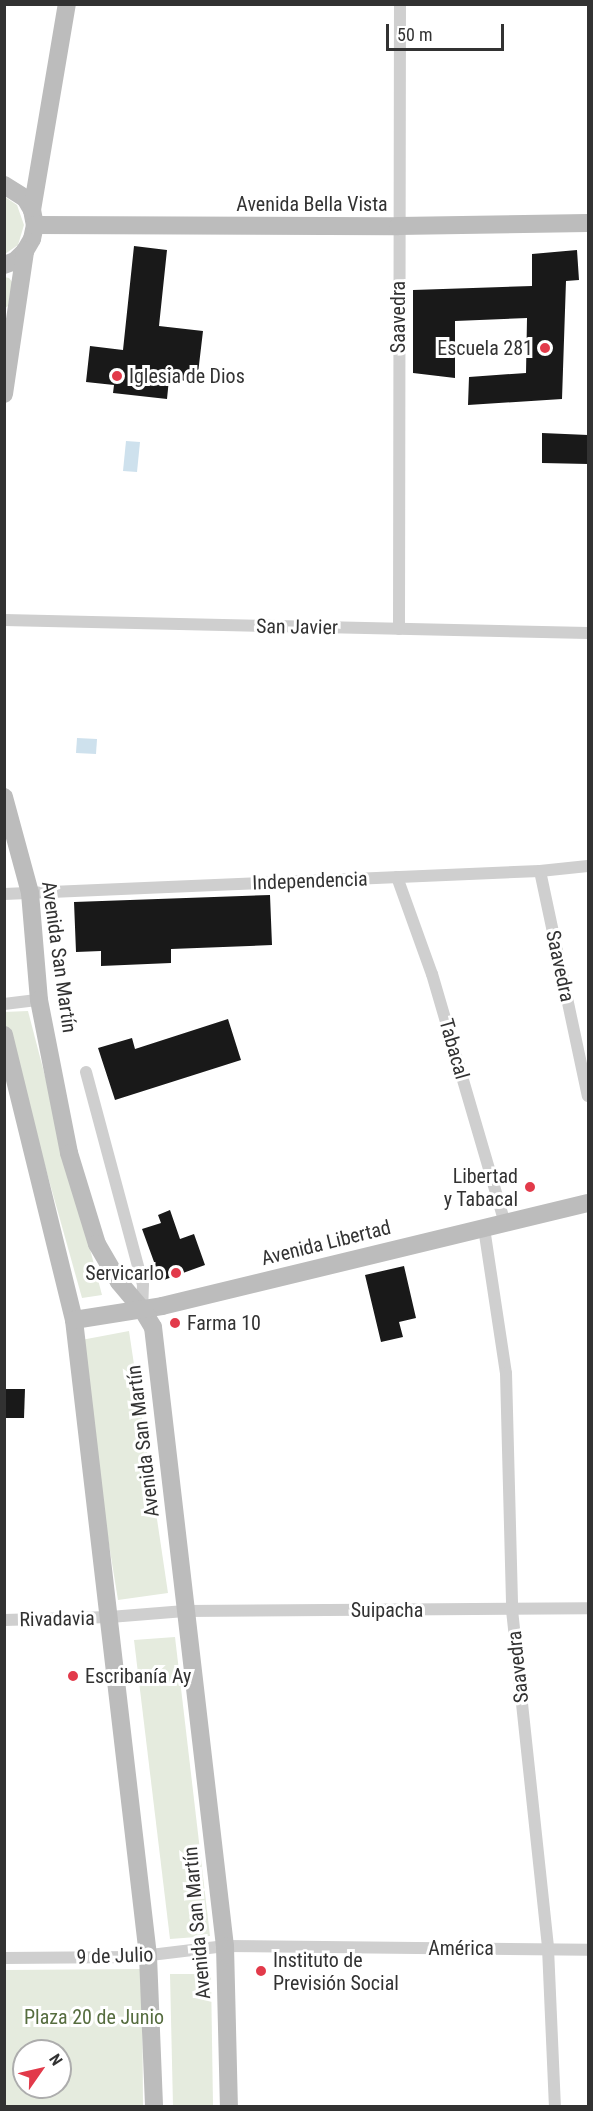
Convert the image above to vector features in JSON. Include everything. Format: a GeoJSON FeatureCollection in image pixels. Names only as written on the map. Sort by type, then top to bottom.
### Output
{"type":"FeatureCollection","features":[{"type":"Feature","properties":{"kind":"main road"},"geometry":{"type":"LineString","coordinates":[[4,394],[25,251],[32,239],[33,218],[67,4]]}},
{"type":"Feature","properties":{"kind":"main road"},"geometry":{"type":"LineString","coordinates":[[4,185],[24,198],[33,218]]}},
{"type":"Feature","properties":{"kind":"main road","name":"Avenida Bella Vista"},"geometry":{"type":"LineString","coordinates":[[33,218],[398,226],[588,223]]}},
{"type":"Feature","properties":{"kind":"main road"},"geometry":{"type":"LineString","coordinates":[[4,265],[25,251]]}},
{"type":"Feature","properties":{"kind":"main road","name":"Avenida San Martín"},"geometry":{"type":"LineString","coordinates":[[4,797],[30,893],[39,1000],[69,1153],[97,1245],[119,1282],[142,1309],[153,1327],[225,1946],[229,2106]]}},
{"type":"Feature","properties":{"kind":"main road"},"geometry":{"type":"LineString","coordinates":[[4,1035],[74,1320],[148,1956],[154,2106]]}},
{"type":"Feature","properties":{"kind":"main road","name":"Avenida Libertad"},"geometry":{"type":"LineString","coordinates":[[74,1320],[142,1309],[588,1203]]}},
{"type":"Feature","properties":{"kind":"street","name":"Saavedra"},"geometry":{"type":"LineString","coordinates":[[399,629],[400,4]]}},
{"type":"Feature","properties":{"kind":"street","name":"San Javier"},"geometry":{"type":"LineString","coordinates":[[4,620],[588,633]]}},
{"type":"Feature","properties":{"kind":"street","name":"Independencia"},"geometry":{"type":"LineString","coordinates":[[4,894],[540,871],[588,866]]}},
{"type":"Feature","properties":{"kind":"street","name":"Saavedra"},"geometry":{"type":"LineString","coordinates":[[540,871],[588,1096]]}},
{"type":"Feature","properties":{"kind":"street","name":"Tabacal"},"geometry":{"type":"LineString","coordinates":[[397,877],[432,974],[505,1223]]}},
{"type":"Feature","properties":{"kind":"street"},"geometry":{"type":"LineString","coordinates":[[4,1004],[39,1000]]}},
{"type":"Feature","properties":{"kind":"street"},"geometry":{"type":"LineString","coordinates":[[86,1072],[143,1284],[142,1309]]}},
{"type":"Feature","properties":{"kind":"street","name":"Saavedra"},"geometry":{"type":"LineString","coordinates":[[484,1228],[506,1373],[512,1610],[548,1948],[555,2106]]}},
{"type":"Feature","properties":{"kind":"street","name":"Suipacha"},"geometry":{"type":"LineString","coordinates":[[110,1617],[185,1611],[588,1608]]}},
{"type":"Feature","properties":{"kind":"street","name":"Rivadavia"},"geometry":{"type":"LineString","coordinates":[[4,1620],[110,1617]]}},
{"type":"Feature","properties":{"kind":"street","name":"América"},"geometry":{"type":"LineString","coordinates":[[225,1946],[588,1950]]}},
{"type":"Feature","properties":{"kind":"street","name":"9 de Julio"},"geometry":{"type":"LineString","coordinates":[[4,1958],[148,1956],[225,1946]]}},
{"type":"Feature","properties":{"kind":"green space"},"geometry":{"type":"Polygon","coordinates":[[[5,197],[17,205],[24,225],[18,245],[5,254],[5,197]]]}},
{"type":"Feature","properties":{"kind":"green space"},"geometry":{"type":"Polygon","coordinates":[[[4,277],[9,278],[13,283],[8,306],[5,308],[4,277]]]}},
{"type":"Feature","properties":{"kind":"green space"},"geometry":{"type":"Polygon","coordinates":[[[28,1011],[102,1295],[82,1298],[5,1023],[4,1012],[28,1011]]]}},
{"type":"Feature","properties":{"kind":"green space"},"geometry":{"type":"Polygon","coordinates":[[[129,1331],[168,1593],[118,1600],[76,1341],[129,1331]]]}},
{"type":"Feature","properties":{"kind":"green space"},"geometry":{"type":"Polygon","coordinates":[[[175,1637],[210,1936],[170,1939],[134,1640],[175,1637]]]}},
{"type":"Feature","properties":{"kind":"green space","name":"Plaza 20 de Junio"},"geometry":{"type":"Polygon","coordinates":[[[142,1969],[143,2106],[5,2106],[4,1970],[142,1969]]]}},
{"type":"Feature","properties":{"kind":"green space"},"geometry":{"type":"Polygon","coordinates":[[[170,1974],[211,1974],[213,2106],[173,2106],[170,1974]]]}},
{"type":"Feature","properties":{"kind":"water"},"geometry":{"type":"Polygon","coordinates":[[[126,441],[140,442],[137,472],[123,471],[126,441]]]}},
{"type":"Feature","properties":{"kind":"water"},"geometry":{"type":"Polygon","coordinates":[[[77,738],[97,739],[96,754],[76,753],[77,738]]]}},
{"type":"Feature","properties":{"kind":"building"},"geometry":{"type":"Polygon","coordinates":[[[134,246],[167,250],[159,326],[203,331],[197,382],[169,379],[167,399],[113,393],[114,385],[86,382],[90,346],[123,350],[134,246]]]}},
{"type":"Feature","properties":{"kind":"building"},"geometry":{"type":"Polygon","coordinates":[[[577,250],[579,280],[566,281],[562,399],[468,405],[469,377],[526,373],[527,318],[455,321],[455,378],[413,373],[413,290],[532,286],[532,254],[577,250]]]}},
{"type":"Feature","properties":{"kind":"building"},"geometry":{"type":"Polygon","coordinates":[[[542,433],[588,435],[588,464],[542,463],[542,433]]]}},
{"type":"Feature","properties":{"kind":"building"},"geometry":{"type":"Polygon","coordinates":[[[270,895],[272,945],[171,949],[171,963],[101,966],[101,951],[76,952],[74,902],[270,895]]]}},
{"type":"Feature","properties":{"kind":"building"},"geometry":{"type":"Polygon","coordinates":[[[228,1019],[241,1060],[115,1100],[98,1048],[132,1038],[135,1049],[228,1019]]]}},
{"type":"Feature","properties":{"kind":"building"},"geometry":{"type":"Polygon","coordinates":[[[170,1210],[180,1239],[194,1234],[205,1265],[161,1281],[142,1229],[161,1223],[158,1215],[170,1210]]]}},
{"type":"Feature","properties":{"kind":"building"},"geometry":{"type":"Polygon","coordinates":[[[404,1266],[416,1318],[399,1322],[403,1337],[381,1342],[365,1275],[404,1266]]]}},
{"type":"Feature","properties":{"kind":"building"},"geometry":{"type":"Polygon","coordinates":[[[4,1389],[25,1389],[24,1418],[4,1418],[4,1389]]]}},
{"type":"Feature","properties":{"kind":"place","name":"Escuela 281"},"geometry":{"type":"Point","coordinates":[545,348]}},
{"type":"Feature","properties":{"kind":"place","name":"Iglesia de Dios"},"geometry":{"type":"Point","coordinates":[117,376]}},
{"type":"Feature","properties":{"kind":"place","name":"Libertad y Tabacal"},"geometry":{"type":"Point","coordinates":[530,1187]}},
{"type":"Feature","properties":{"kind":"place","name":"Servicarlo"},"geometry":{"type":"Point","coordinates":[176,1273]}},
{"type":"Feature","properties":{"kind":"place","name":"Farma 10"},"geometry":{"type":"Point","coordinates":[175,1323]}},
{"type":"Feature","properties":{"kind":"place","name":"Escribanía Ay"},"geometry":{"type":"Point","coordinates":[73,1676]}},
{"type":"Feature","properties":{"kind":"place","name":"Instituto de Previsión Social"},"geometry":{"type":"Point","coordinates":[261,1971]}}]}
